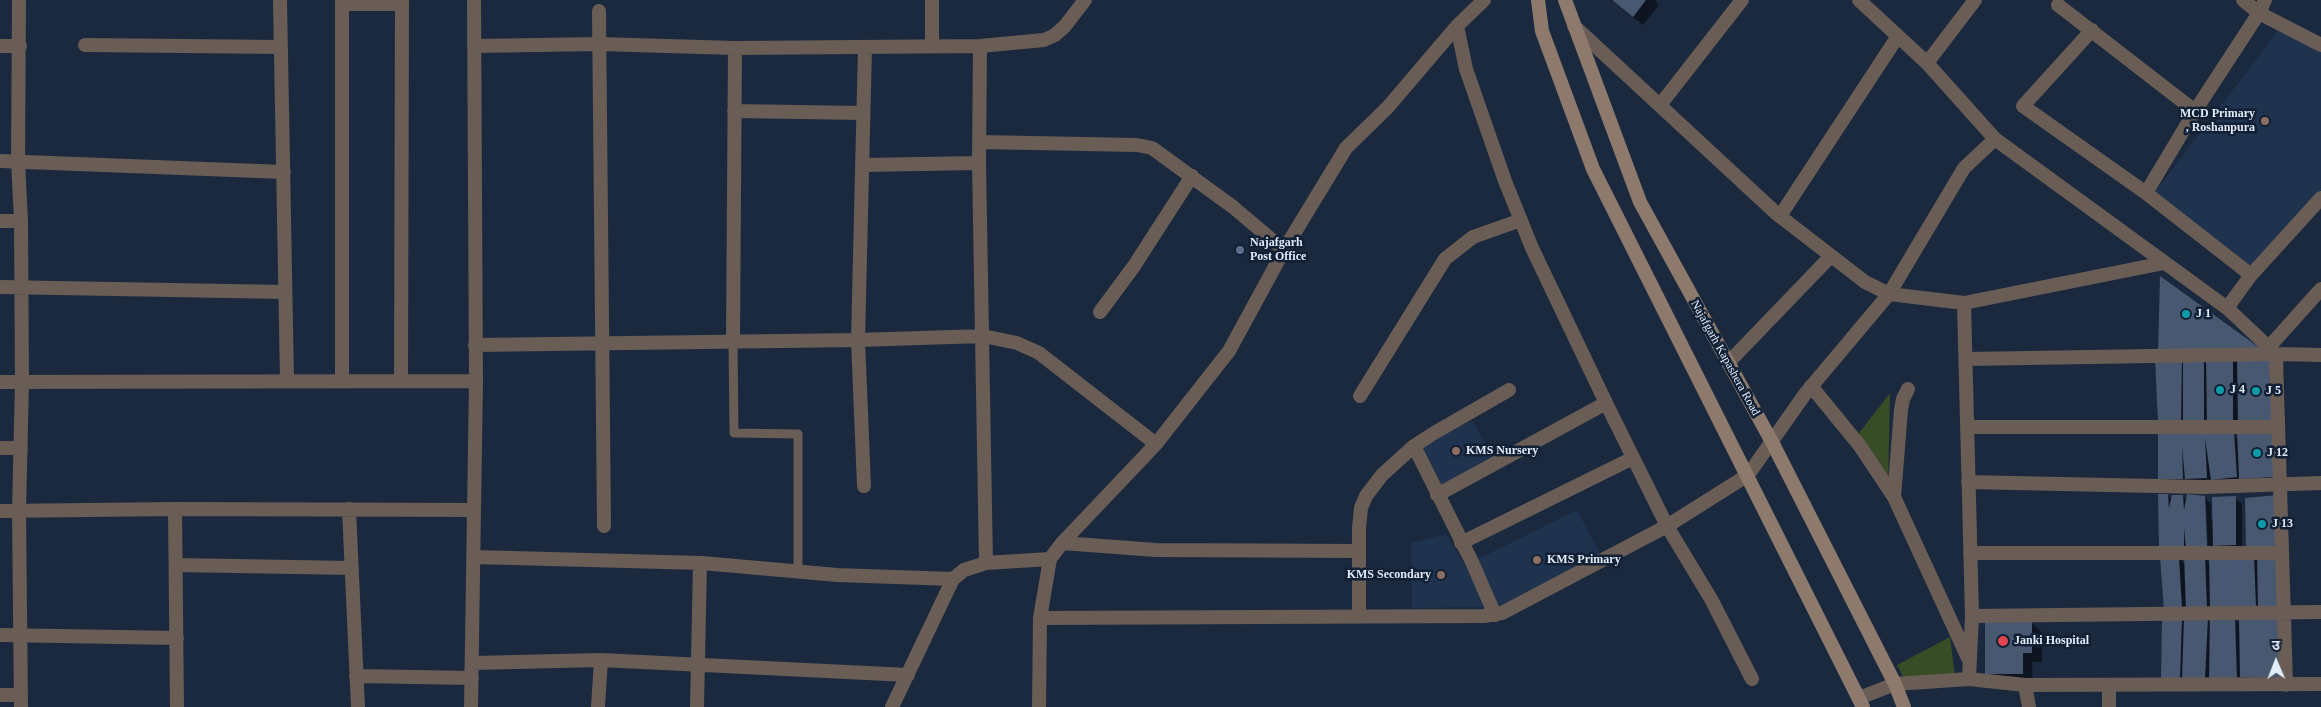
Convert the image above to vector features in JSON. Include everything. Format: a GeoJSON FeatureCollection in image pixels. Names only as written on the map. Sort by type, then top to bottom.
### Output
{"type":"FeatureCollection","features":[{"type":"Feature","properties":{"kind":"main road"},"geometry":{"type":"LineString","coordinates":[[1538,0],[1542,31],[1594,169],[1861,702]]}},
{"type":"Feature","properties":{"kind":"main road","name":"Najafgarh Kapashera Road"},"geometry":{"type":"LineString","coordinates":[[1565,0],[1640,202],[1772,442],[1895,684],[1904,707]]}},
{"type":"Feature","properties":{"kind":"street"},"geometry":{"type":"LineString","coordinates":[[0,695],[21,701],[19,511],[22,287],[18,161],[19,0]]}},
{"type":"Feature","properties":{"kind":"street"},"geometry":{"type":"LineString","coordinates":[[280,0],[287,380]]}},
{"type":"Feature","properties":{"kind":"street"},"geometry":{"type":"LineString","coordinates":[[471,707],[476,381],[474,0]]}},
{"type":"Feature","properties":{"kind":"street"},"geometry":{"type":"LineString","coordinates":[[932,0],[932,46]]}},
{"type":"Feature","properties":{"kind":"street"},"geometry":{"type":"LineString","coordinates":[[474,46],[599,44],[735,48],[980,46],[1044,40],[1055,35],[1065,26],[1085,0]]}},
{"type":"Feature","properties":{"kind":"street"},"geometry":{"type":"LineString","coordinates":[[1039,707],[1040,618],[1050,559],[1062,543],[1156,444],[1229,351],[1284,250],[1346,148],[1388,107],[1457,26],[1484,0]]}},
{"type":"Feature","properties":{"kind":"street"},"geometry":{"type":"LineString","coordinates":[[1660,105],[1742,0]]}},
{"type":"Feature","properties":{"kind":"street"},"geometry":{"type":"LineString","coordinates":[[1859,0],[1927,63],[1995,139],[2227,308],[2272,350],[2281,484],[2286,685]]}},
{"type":"Feature","properties":{"kind":"street"},"geometry":{"type":"LineString","coordinates":[[1927,63],[1975,0]]}},
{"type":"Feature","properties":{"kind":"street"},"geometry":{"type":"LineString","coordinates":[[2243,0],[2262,6],[2321,45]]}},
{"type":"Feature","properties":{"kind":"street"},"geometry":{"type":"LineString","coordinates":[[342,380],[342,2],[402,2],[401,380]]}},
{"type":"Feature","properties":{"kind":"street"},"geometry":{"type":"LineString","coordinates":[[2058,5],[2195,111]]}},
{"type":"Feature","properties":{"kind":"street"},"geometry":{"type":"LineString","coordinates":[[2146,193],[2195,111],[2262,6]]}},
{"type":"Feature","properties":{"kind":"street"},"geometry":{"type":"LineString","coordinates":[[599,11],[604,526]]}},
{"type":"Feature","properties":{"kind":"street"},"geometry":{"type":"LineString","coordinates":[[1457,26],[1466,69],[1521,220],[1633,458],[1668,526],[1711,599],[1752,679]]}},
{"type":"Feature","properties":{"kind":"street"},"geometry":{"type":"LineString","coordinates":[[1574,26],[1780,216],[1865,282],[1889,294],[1964,303],[2164,263]]}},
{"type":"Feature","properties":{"kind":"street"},"geometry":{"type":"LineString","coordinates":[[2092,30],[2023,106],[2146,193],[2251,275]]}},
{"type":"Feature","properties":{"kind":"street"},"geometry":{"type":"LineString","coordinates":[[1780,216],[1898,36]]}},
{"type":"Feature","properties":{"kind":"street"},"geometry":{"type":"LineString","coordinates":[[85,45],[281,47]]}},
{"type":"Feature","properties":{"kind":"street"},"geometry":{"type":"LineString","coordinates":[[0,46],[20,46]]}},
{"type":"Feature","properties":{"kind":"street"},"geometry":{"type":"LineString","coordinates":[[980,46],[979,162],[986,562]]}},
{"type":"Feature","properties":{"kind":"street"},"geometry":{"type":"LineString","coordinates":[[864,486],[858,340],[865,47]]}},
{"type":"Feature","properties":{"kind":"street"},"geometry":{"type":"LineString","coordinates":[[733,342],[735,48]]}},
{"type":"Feature","properties":{"kind":"street"},"geometry":{"type":"LineString","coordinates":[[734,111],[863,113]]}},
{"type":"Feature","properties":{"kind":"street"},"geometry":{"type":"LineString","coordinates":[[1040,618],[1496,615],[1668,526],[1748,475],[1811,386],[1889,294],[1964,168],[1995,139]]}},
{"type":"Feature","properties":{"kind":"street"},"geometry":{"type":"LineString","coordinates":[[979,142],[1138,145],[1152,148],[1192,176],[1284,250]]}},
{"type":"Feature","properties":{"kind":"street"},"geometry":{"type":"LineString","coordinates":[[0,161],[284,172]]}},
{"type":"Feature","properties":{"kind":"street"},"geometry":{"type":"LineString","coordinates":[[862,164],[979,162]]}},
{"type":"Feature","properties":{"kind":"street"},"geometry":{"type":"LineString","coordinates":[[1100,312],[1134,266],[1192,176]]}},
{"type":"Feature","properties":{"kind":"street"},"geometry":{"type":"LineString","coordinates":[[2227,308],[2251,275],[2321,198]]}},
{"type":"Feature","properties":{"kind":"street"},"geometry":{"type":"LineString","coordinates":[[1360,396],[1446,259],[1473,237],[1521,220]]}},
{"type":"Feature","properties":{"kind":"street"},"geometry":{"type":"LineString","coordinates":[[0,221],[21,221]]}},
{"type":"Feature","properties":{"kind":"street"},"geometry":{"type":"LineString","coordinates":[[1728,363],[1831,256]]}},
{"type":"Feature","properties":{"kind":"street"},"geometry":{"type":"LineString","coordinates":[[0,287],[285,292]]}},
{"type":"Feature","properties":{"kind":"street"},"geometry":{"type":"LineString","coordinates":[[2272,350],[2321,290]]}},
{"type":"Feature","properties":{"kind":"street"},"geometry":{"type":"LineString","coordinates":[[1964,303],[1972,616],[1969,679]]}},
{"type":"Feature","properties":{"kind":"street"},"geometry":{"type":"LineString","coordinates":[[475,345],[858,340],[983,336],[1017,343],[1039,353],[1156,444]]}},
{"type":"Feature","properties":{"kind":"street"},"geometry":{"type":"LineString","coordinates":[[1966,359],[2272,350],[2321,355]]}},
{"type":"Feature","properties":{"kind":"street"},"geometry":{"type":"LineString","coordinates":[[0,382],[476,381]]}},
{"type":"Feature","properties":{"kind":"street"},"geometry":{"type":"LineString","coordinates":[[1811,386],[1860,446],[1894,497],[1970,660]]}},
{"type":"Feature","properties":{"kind":"street"},"geometry":{"type":"LineString","coordinates":[[1894,497],[1903,399],[1908,389]]}},
{"type":"Feature","properties":{"kind":"street"},"geometry":{"type":"LineString","coordinates":[[1359,617],[1361,508],[1366,496],[1382,475],[1414,446],[1509,390]]}},
{"type":"Feature","properties":{"kind":"street"},"geometry":{"type":"LineString","coordinates":[[1437,495],[1606,403]]}},
{"type":"Feature","properties":{"kind":"street"},"geometry":{"type":"LineString","coordinates":[[1967,427],[2278,427]]}},
{"type":"Feature","properties":{"kind":"street"},"geometry":{"type":"LineString","coordinates":[[1414,446],[1496,615]]}},
{"type":"Feature","properties":{"kind":"street"},"geometry":{"type":"LineString","coordinates":[[0,448],[21,448]]}},
{"type":"Feature","properties":{"kind":"street"},"geometry":{"type":"LineString","coordinates":[[1461,543],[1633,458]]}},
{"type":"Feature","properties":{"kind":"street"},"geometry":{"type":"LineString","coordinates":[[1968,482],[2204,487],[2321,483]]}},
{"type":"Feature","properties":{"kind":"street"},"geometry":{"type":"LineString","coordinates":[[0,511],[175,509],[474,510]]}},
{"type":"Feature","properties":{"kind":"street"},"geometry":{"type":"LineString","coordinates":[[175,509],[177,707]]}},
{"type":"Feature","properties":{"kind":"street"},"geometry":{"type":"LineString","coordinates":[[350,509],[358,707]]}},
{"type":"Feature","properties":{"kind":"street"},"geometry":{"type":"LineString","coordinates":[[1062,543],[1156,550],[1359,551]]}},
{"type":"Feature","properties":{"kind":"street"},"geometry":{"type":"LineString","coordinates":[[1970,554],[2282,553]]}},
{"type":"Feature","properties":{"kind":"street"},"geometry":{"type":"LineString","coordinates":[[474,557],[700,563],[837,575],[952,579]]}},
{"type":"Feature","properties":{"kind":"street"},"geometry":{"type":"LineString","coordinates":[[892,707],[952,579],[964,570],[986,562],[1050,559]]}},
{"type":"Feature","properties":{"kind":"street"},"geometry":{"type":"LineString","coordinates":[[697,707],[700,563]]}},
{"type":"Feature","properties":{"kind":"street"},"geometry":{"type":"LineString","coordinates":[[176,564],[352,568]]}},
{"type":"Feature","properties":{"kind":"street"},"geometry":{"type":"LineString","coordinates":[[1972,616],[2321,612]]}},
{"type":"Feature","properties":{"kind":"street"},"geometry":{"type":"LineString","coordinates":[[0,635],[176,638]]}},
{"type":"Feature","properties":{"kind":"street"},"geometry":{"type":"LineString","coordinates":[[473,663],[601,660],[698,663],[908,675]]}},
{"type":"Feature","properties":{"kind":"street"},"geometry":{"type":"LineString","coordinates":[[598,707],[601,660]]}},
{"type":"Feature","properties":{"kind":"street"},"geometry":{"type":"LineString","coordinates":[[356,676],[472,678]]}},
{"type":"Feature","properties":{"kind":"street"},"geometry":{"type":"LineString","coordinates":[[1861,702],[1895,684],[1969,679],[2025,685],[2321,684]]}},
{"type":"Feature","properties":{"kind":"street"},"geometry":{"type":"LineString","coordinates":[[2025,685],[2029,707]]}},
{"type":"Feature","properties":{"kind":"street"},"geometry":{"type":"LineString","coordinates":[[2109,685],[2109,707]]}},
{"type":"Feature","properties":{"kind":"lane"},"geometry":{"type":"LineString","coordinates":[[733,342],[734,433],[798,434],[798,572]]}},
{"type":"Feature","properties":{"kind":"shaded area","name":"MCD Primary , Roshanpura"},"geometry":{"type":"Polygon","coordinates":[[[2283,24],[2321,50],[2321,204],[2259,273],[2155,192],[2283,24]]]}},
{"type":"Feature","properties":{"kind":"shaded area","name":"KMS Nursery"},"geometry":{"type":"Polygon","coordinates":[[[1473,421],[1494,459],[1438,489],[1418,443],[1473,421]]]}},
{"type":"Feature","properties":{"kind":"shaded area","name":"KMS Primary"},"geometry":{"type":"Polygon","coordinates":[[[1577,510],[1602,557],[1499,611],[1472,562],[1577,510]]]}},
{"type":"Feature","properties":{"kind":"shaded area","name":"KMS Secondary"},"geometry":{"type":"Polygon","coordinates":[[[1446,534],[1490,607],[1412,608],[1411,543],[1446,534]]]}},
{"type":"Feature","properties":{"kind":"green space"},"geometry":{"type":"Polygon","coordinates":[[[1890,393],[1888,486],[1856,437],[1890,393]]]}},
{"type":"Feature","properties":{"kind":"green space"},"geometry":{"type":"Polygon","coordinates":[[[1950,637],[1955,676],[1906,682],[1897,665],[1950,637]]]}},
{"type":"Feature","properties":{"kind":"building"},"geometry":{"type":"Polygon","coordinates":[[[1612,0],[1646,0],[1633,17],[1612,0]]]}},
{"type":"Feature","properties":{"kind":"building","name":"J 1"},"geometry":{"type":"Polygon","coordinates":[[[2160,276],[2264,351],[2158,353],[2160,276]]]}},
{"type":"Feature","properties":{"kind":"building","name":"J 4"},"geometry":{"type":"Polygon","coordinates":[[[2206,357],[2233,358],[2233,423],[2207,424],[2206,357]]]}},
{"type":"Feature","properties":{"kind":"building","name":"J 5"},"geometry":{"type":"Polygon","coordinates":[[[2274,357],[2275,425],[2238,423],[2237,358],[2274,357]]]}},
{"type":"Feature","properties":{"kind":"building"},"geometry":{"type":"Polygon","coordinates":[[[2155,358],[2182,358],[2181,426],[2158,425],[2155,358]]]}},
{"type":"Feature","properties":{"kind":"building"},"geometry":{"type":"Polygon","coordinates":[[[2183,358],[2204,358],[2204,425],[2183,425],[2183,358]]]}},
{"type":"Feature","properties":{"kind":"building","name":"J 12"},"geometry":{"type":"Polygon","coordinates":[[[2276,429],[2277,477],[2239,479],[2237,430],[2276,429]]]}},
{"type":"Feature","properties":{"kind":"building"},"geometry":{"type":"Polygon","coordinates":[[[2234,432],[2237,477],[2211,480],[2205,438],[2207,478],[2185,479],[2182,446],[2183,479],[2158,479],[2158,433],[2234,432]]]}},
{"type":"Feature","properties":{"kind":"building"},"geometry":{"type":"Polygon","coordinates":[[[2158,494],[2168,494],[2169,508],[2172,495],[2183,495],[2184,510],[2187,494],[2205,496],[2207,547],[2186,549],[2184,528],[2184,550],[2159,550],[2158,494]]]}},
{"type":"Feature","properties":{"kind":"building","name":"J 13"},"geometry":{"type":"Polygon","coordinates":[[[2278,495],[2279,550],[2246,549],[2245,498],[2278,495]]]}},
{"type":"Feature","properties":{"kind":"building"},"geometry":{"type":"Polygon","coordinates":[[[2236,496],[2236,545],[2213,546],[2212,497],[2236,496]]]}},
{"type":"Feature","properties":{"kind":"building"},"geometry":{"type":"Polygon","coordinates":[[[2254,554],[2256,608],[2210,609],[2209,555],[2254,554]]]}},
{"type":"Feature","properties":{"kind":"building"},"geometry":{"type":"Polygon","coordinates":[[[2184,555],[2205,556],[2207,609],[2186,610],[2184,555]]]}},
{"type":"Feature","properties":{"kind":"building"},"geometry":{"type":"Polygon","coordinates":[[[2257,555],[2280,555],[2281,610],[2258,609],[2257,555]]]}},
{"type":"Feature","properties":{"kind":"building"},"geometry":{"type":"Polygon","coordinates":[[[2160,557],[2179,557],[2182,609],[2164,610],[2160,557]]]}},
{"type":"Feature","properties":{"kind":"building"},"geometry":{"type":"Polygon","coordinates":[[[2210,616],[2235,616],[2237,680],[2209,679],[2210,616]]]}},
{"type":"Feature","properties":{"kind":"building"},"geometry":{"type":"Polygon","coordinates":[[[2182,617],[2180,679],[2161,679],[2162,618],[2182,617]]]}},
{"type":"Feature","properties":{"kind":"building"},"geometry":{"type":"Polygon","coordinates":[[[2184,617],[2208,617],[2205,679],[2182,680],[2184,617]]]}},
{"type":"Feature","properties":{"kind":"building"},"geometry":{"type":"Polygon","coordinates":[[[2239,618],[2279,619],[2282,678],[2240,677],[2239,618]]]}},
{"type":"Feature","properties":{"kind":"building"},"geometry":{"type":"Polygon","coordinates":[[[1985,621],[2032,621],[2032,653],[2023,653],[2023,674],[1985,674],[1985,621]]]}},
{"type":"Feature","properties":{"kind":"place","name":"MCD Primary , Roshanpura"},"geometry":{"type":"Point","coordinates":[2265,121]}},
{"type":"Feature","properties":{"kind":"place","name":"Najafgarh Post Office"},"geometry":{"type":"Point","coordinates":[1240,250]}},
{"type":"Feature","properties":{"kind":"place","name":"J 1"},"geometry":{"type":"Point","coordinates":[2186,314]}},
{"type":"Feature","properties":{"kind":"place","name":"J 4"},"geometry":{"type":"Point","coordinates":[2220,390]}},
{"type":"Feature","properties":{"kind":"place","name":"J 5"},"geometry":{"type":"Point","coordinates":[2256,391]}},
{"type":"Feature","properties":{"kind":"place","name":"KMS Nursery"},"geometry":{"type":"Point","coordinates":[1456,451]}},
{"type":"Feature","properties":{"kind":"place","name":"J 12"},"geometry":{"type":"Point","coordinates":[2257,453]}},
{"type":"Feature","properties":{"kind":"place","name":"J 13"},"geometry":{"type":"Point","coordinates":[2262,524]}},
{"type":"Feature","properties":{"kind":"place","name":"KMS Primary"},"geometry":{"type":"Point","coordinates":[1537,560]}},
{"type":"Feature","properties":{"kind":"place","name":"KMS Secondary"},"geometry":{"type":"Point","coordinates":[1441,575]}},
{"type":"Feature","properties":{"kind":"place","name":"Janki Hospital"},"geometry":{"type":"Point","coordinates":[2003,641]}}]}
